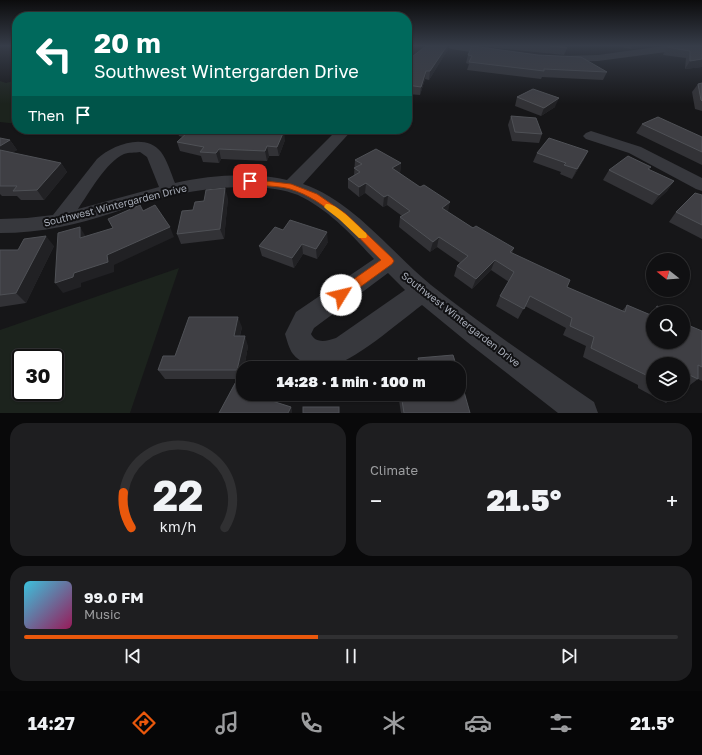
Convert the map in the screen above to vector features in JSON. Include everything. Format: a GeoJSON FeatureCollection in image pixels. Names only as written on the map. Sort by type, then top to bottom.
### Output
{"type":"FeatureCollection","features":[{"type":"Feature","properties":{"kind":"street"},"geometry":{"type":"LineString","coordinates":[[291,186],[341,134]]}},
{"type":"Feature","properties":{"kind":"street"},"geometry":{"type":"LineString","coordinates":[[591,136],[634,150],[702,185]]}},
{"type":"Feature","properties":{"kind":"street"},"geometry":{"type":"LineString","coordinates":[[59,221],[103,163],[111,155],[122,149],[143,147],[154,154],[169,190]]}},
{"type":"Feature","properties":{"kind":"street","name":"Southwest Wintergarden Drive"},"geometry":{"type":"LineString","coordinates":[[0,226],[40,224],[59,221],[169,190],[212,183],[250,181],[291,186],[314,196],[342,216],[388,261],[422,291],[583,413]]}},
{"type":"Feature","properties":{"kind":"street"},"geometry":{"type":"LineString","coordinates":[[388,261],[305,320],[298,334],[302,345],[313,353],[320,354],[328,354],[345,347],[422,291]]}},
{"type":"Feature","properties":{"kind":"shaded area"},"geometry":{"type":"Polygon","coordinates":[[[0,81],[6,83],[12,81],[12,123],[0,122],[0,81]]]}},
{"type":"Feature","properties":{"kind":"shaded area"},"geometry":{"type":"Polygon","coordinates":[[[179,268],[130,413],[0,413],[0,330],[179,268]]]}},
{"type":"Feature","properties":{"kind":"building"},"geometry":{"type":"Polygon","coordinates":[[[412,65],[434,65],[430,71],[426,71],[421,87],[412,86],[412,65]]]}},
{"type":"Feature","properties":{"kind":"building"},"geometry":{"type":"Polygon","coordinates":[[[496,65],[595,65],[607,72],[544,69],[544,71],[496,65]]]}},
{"type":"Feature","properties":{"kind":"building"},"geometry":{"type":"Polygon","coordinates":[[[702,83],[702,101],[698,84],[702,83]]]}},
{"type":"Feature","properties":{"kind":"building"},"geometry":{"type":"Polygon","coordinates":[[[533,89],[559,98],[544,108],[517,97],[533,89]]]}},
{"type":"Feature","properties":{"kind":"building"},"geometry":{"type":"Polygon","coordinates":[[[511,116],[536,118],[542,134],[515,132],[511,116]]]}},
{"type":"Feature","properties":{"kind":"building"},"geometry":{"type":"Polygon","coordinates":[[[658,117],[702,137],[702,152],[642,124],[658,117]]]}},
{"type":"Feature","properties":{"kind":"building"},"geometry":{"type":"Polygon","coordinates":[[[186,134],[283,134],[277,147],[267,146],[265,151],[219,149],[216,153],[200,152],[204,147],[177,142],[186,134]]]}},
{"type":"Feature","properties":{"kind":"building"},"geometry":{"type":"Polygon","coordinates":[[[0,138],[10,140],[0,146],[0,138]]]}},
{"type":"Feature","properties":{"kind":"building"},"geometry":{"type":"Polygon","coordinates":[[[549,138],[588,151],[577,169],[564,165],[566,163],[537,153],[549,138]]]}},
{"type":"Feature","properties":{"kind":"building"},"geometry":{"type":"Polygon","coordinates":[[[376,149],[401,163],[392,168],[420,187],[424,185],[450,202],[442,208],[473,228],[476,226],[514,248],[510,252],[570,280],[567,287],[625,312],[627,305],[646,313],[646,349],[690,349],[690,326],[702,331],[702,367],[698,365],[698,379],[690,375],[690,357],[646,357],[646,375],[591,348],[594,337],[570,326],[572,318],[530,296],[524,309],[500,296],[514,272],[495,260],[476,279],[457,266],[468,256],[439,237],[433,242],[400,217],[410,211],[388,195],[384,197],[366,183],[359,187],[348,179],[360,172],[354,168],[362,164],[355,160],[376,149]]]}},
{"type":"Feature","properties":{"kind":"building"},"geometry":{"type":"Polygon","coordinates":[[[0,150],[61,163],[37,190],[13,191],[17,186],[0,186],[0,150]]]}},
{"type":"Feature","properties":{"kind":"building"},"geometry":{"type":"Polygon","coordinates":[[[628,156],[651,167],[648,169],[674,181],[659,195],[609,170],[628,156]]]}},
{"type":"Feature","properties":{"kind":"building"},"geometry":{"type":"Polygon","coordinates":[[[225,188],[220,229],[177,234],[182,211],[193,210],[195,202],[204,201],[206,190],[225,188]]]}},
{"type":"Feature","properties":{"kind":"building"},"geometry":{"type":"Polygon","coordinates":[[[695,193],[702,195],[702,225],[676,212],[695,193]]]}},
{"type":"Feature","properties":{"kind":"building"},"geometry":{"type":"Polygon","coordinates":[[[140,205],[143,211],[155,205],[170,227],[107,255],[108,262],[74,273],[73,277],[55,283],[58,233],[80,227],[80,238],[113,228],[108,219],[140,205]]]}},
{"type":"Feature","properties":{"kind":"building"},"geometry":{"type":"Polygon","coordinates":[[[290,220],[327,232],[316,249],[302,244],[292,258],[259,246],[275,227],[283,230],[290,220]]]}},
{"type":"Feature","properties":{"kind":"building"},"geometry":{"type":"Polygon","coordinates":[[[46,236],[16,293],[0,295],[0,250],[18,250],[24,239],[46,236]]]}},
{"type":"Feature","properties":{"kind":"building"},"geometry":{"type":"Polygon","coordinates":[[[189,317],[238,317],[234,336],[245,336],[239,361],[236,361],[236,370],[158,370],[163,356],[175,356],[189,317]]]}},
{"type":"Feature","properties":{"kind":"building"},"geometry":{"type":"Polygon","coordinates":[[[453,355],[455,361],[419,361],[418,358],[453,355]]]}},
{"type":"Feature","properties":{"kind":"building"},"geometry":{"type":"Polygon","coordinates":[[[236,382],[236,401],[272,401],[291,407],[288,413],[219,413],[236,382]]]}},
{"type":"Feature","properties":{"kind":"building"},"geometry":{"type":"Polygon","coordinates":[[[466,399],[470,413],[404,413],[402,401],[466,401],[466,399]]]}},
{"type":"Feature","properties":{"kind":"building"},"geometry":{"type":"Polygon","coordinates":[[[303,407],[339,407],[339,413],[303,413],[303,407]]]}},
{"type":"Feature","properties":{"kind":"slow traffic"},"geometry":{"type":"LineString","coordinates":[[329,207],[342,216],[363,236]]}},
{"type":"Feature","properties":{"kind":"route"},"geometry":{"type":"LineString","coordinates":[[250,181],[291,186],[314,196],[342,216],[388,261],[341,295]]}}]}
